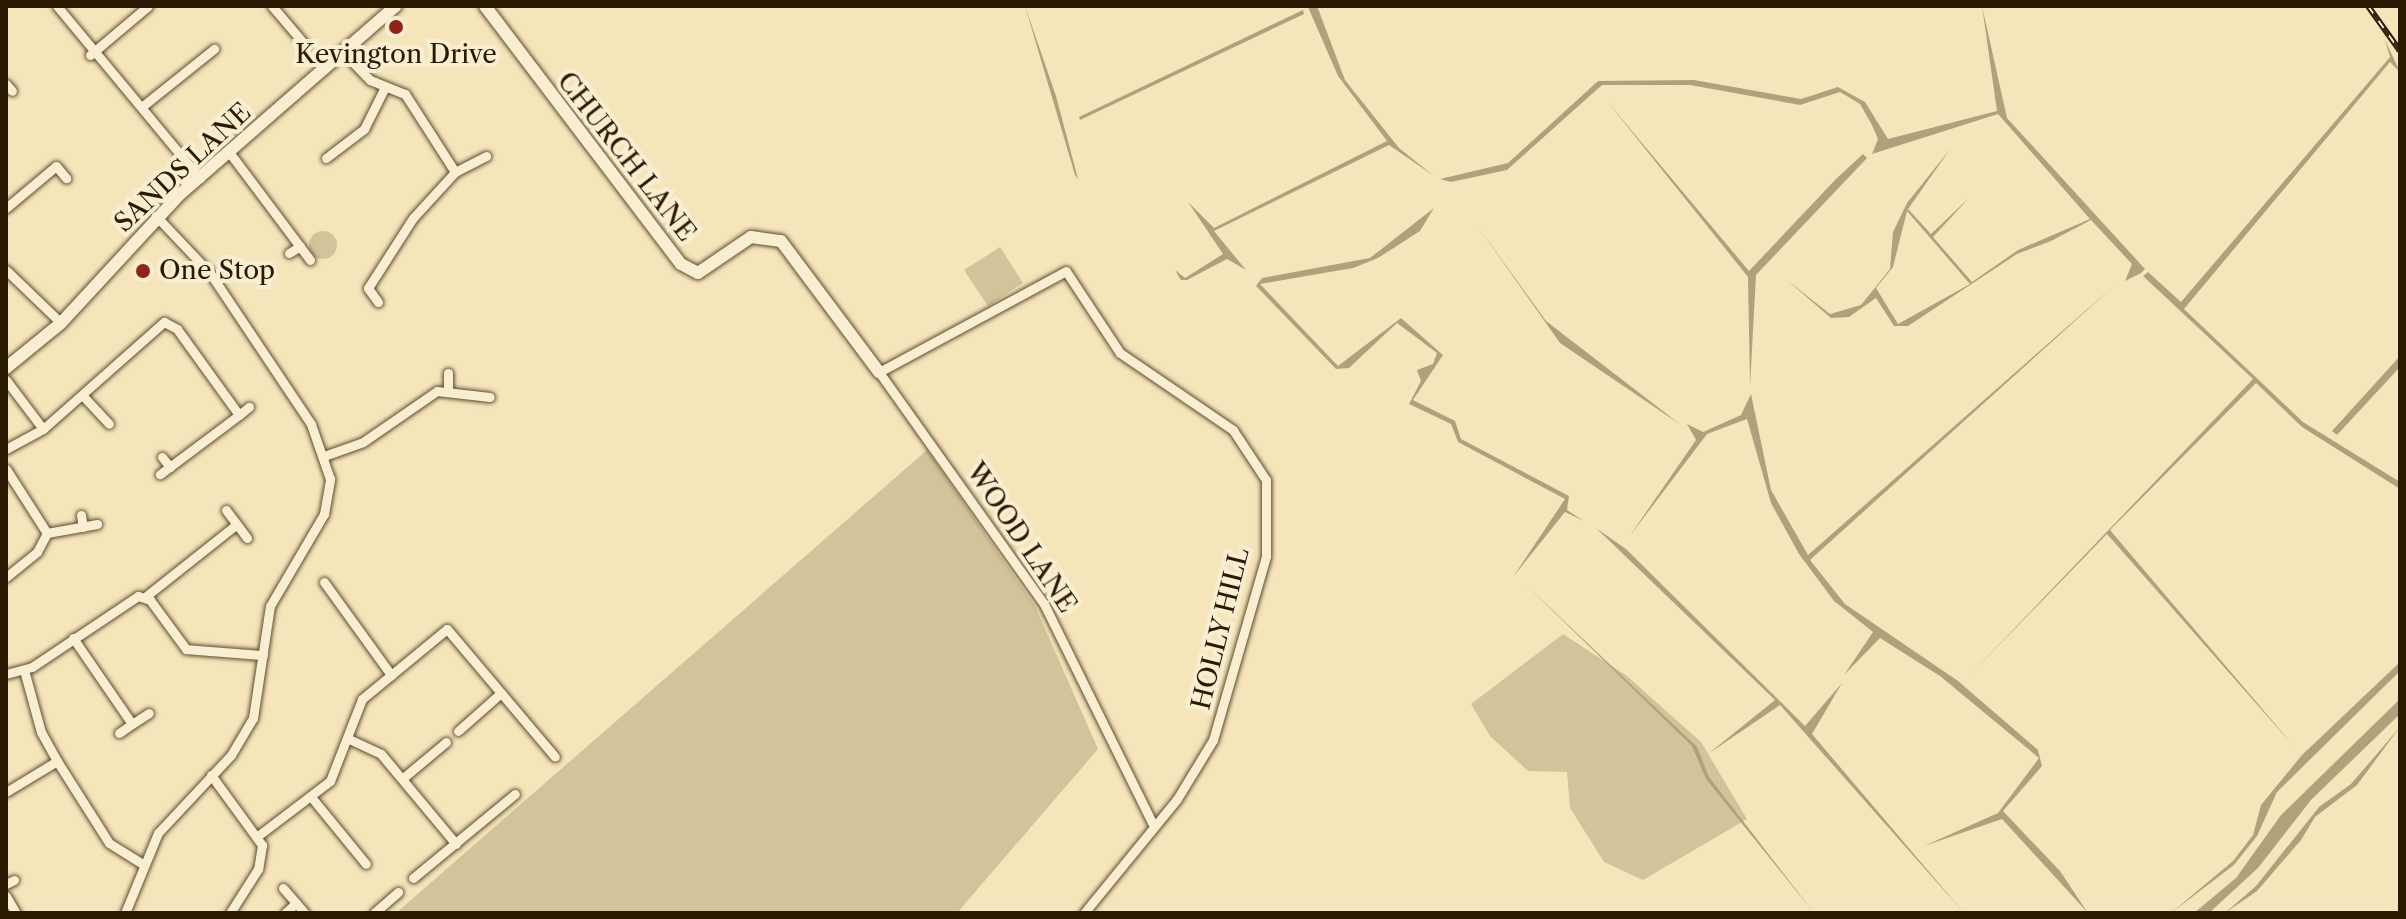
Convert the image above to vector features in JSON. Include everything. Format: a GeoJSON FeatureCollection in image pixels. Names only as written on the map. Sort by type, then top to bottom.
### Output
{"type":"FeatureCollection","features":[{"type":"Feature","properties":{"kind":"street"},"geometry":{"type":"LineString","coordinates":[[57,6],[90,55],[144,105],[200,178]]}},
{"type":"Feature","properties":{"kind":"street"},"geometry":{"type":"LineString","coordinates":[[90,55],[148,6]]}},
{"type":"Feature","properties":{"kind":"street"},"geometry":{"type":"LineString","coordinates":[[272,6],[306,46]]}},
{"type":"Feature","properties":{"kind":"street","name":"CHURCH LANE"},"geometry":{"type":"LineString","coordinates":[[485,6],[681,264],[707,270],[751,237],[770,235],[879,372]]}},
{"type":"Feature","properties":{"kind":"street","name":"SANDS LANE"},"geometry":{"type":"LineString","coordinates":[[6,368],[61,323],[156,216],[392,7]]}},
{"type":"Feature","properties":{"kind":"street"},"geometry":{"type":"LineString","coordinates":[[144,105],[214,49]]}},
{"type":"Feature","properties":{"kind":"street"},"geometry":{"type":"LineString","coordinates":[[343,52],[384,89],[405,94],[455,172]]}},
{"type":"Feature","properties":{"kind":"street"},"geometry":{"type":"LineString","coordinates":[[326,158],[364,129],[384,89]]}},
{"type":"Feature","properties":{"kind":"street"},"geometry":{"type":"LineString","coordinates":[[229,152],[310,260]]}},
{"type":"Feature","properties":{"kind":"street"},"geometry":{"type":"LineString","coordinates":[[378,302],[368,288],[413,218],[455,172],[486,156]]}},
{"type":"Feature","properties":{"kind":"street"},"geometry":{"type":"LineString","coordinates":[[6,208],[56,166],[66,178]]}},
{"type":"Feature","properties":{"kind":"street"},"geometry":{"type":"LineString","coordinates":[[125,913],[142,864],[170,817],[211,775],[253,718],[277,586],[328,502],[324,456],[210,273],[156,216]]}},
{"type":"Feature","properties":{"kind":"street"},"geometry":{"type":"LineString","coordinates":[[289,253],[300,246]]}},
{"type":"Feature","properties":{"kind":"street"},"geometry":{"type":"LineString","coordinates":[[6,270],[61,323]]}},
{"type":"Feature","properties":{"kind":"street","name":"HOLLY HILL"},"geometry":{"type":"LineString","coordinates":[[879,372],[1066,271],[1120,353],[1233,430],[1266,480],[1266,556],[1230,699],[1177,799],[1152,823],[1084,913]]}},
{"type":"Feature","properties":{"kind":"street"},"geometry":{"type":"LineString","coordinates":[[6,449],[43,429],[83,396],[121,354],[164,322],[177,329],[239,415]]}},
{"type":"Feature","properties":{"kind":"street","name":"WOOD LANE"},"geometry":{"type":"LineString","coordinates":[[879,372],[1044,604],[1152,823]]}},
{"type":"Feature","properties":{"kind":"street"},"geometry":{"type":"LineString","coordinates":[[448,373],[448,389]]}},
{"type":"Feature","properties":{"kind":"street"},"geometry":{"type":"LineString","coordinates":[[6,380],[43,429]]}},
{"type":"Feature","properties":{"kind":"street"},"geometry":{"type":"LineString","coordinates":[[324,456],[363,442],[426,395],[448,389],[490,397]]}},
{"type":"Feature","properties":{"kind":"street"},"geometry":{"type":"LineString","coordinates":[[83,396],[109,424]]}},
{"type":"Feature","properties":{"kind":"street"},"geometry":{"type":"LineString","coordinates":[[160,474],[249,407]]}},
{"type":"Feature","properties":{"kind":"street"},"geometry":{"type":"LineString","coordinates":[[162,457],[170,467]]}},
{"type":"Feature","properties":{"kind":"street"},"geometry":{"type":"LineString","coordinates":[[6,469],[47,533]]}},
{"type":"Feature","properties":{"kind":"street"},"geometry":{"type":"LineString","coordinates":[[226,510],[247,538]]}},
{"type":"Feature","properties":{"kind":"street"},"geometry":{"type":"LineString","coordinates":[[81,515],[83,527]]}},
{"type":"Feature","properties":{"kind":"street"},"geometry":{"type":"LineString","coordinates":[[47,533],[97,524]]}},
{"type":"Feature","properties":{"kind":"street"},"geometry":{"type":"LineString","coordinates":[[6,674],[24,670],[123,601],[145,597],[237,524]]}},
{"type":"Feature","properties":{"kind":"street"},"geometry":{"type":"LineString","coordinates":[[6,577],[37,552],[47,533]]}},
{"type":"Feature","properties":{"kind":"street"},"geometry":{"type":"LineString","coordinates":[[324,582],[353,631],[391,675]]}},
{"type":"Feature","properties":{"kind":"street"},"geometry":{"type":"LineString","coordinates":[[145,597],[186,649],[263,655]]}},
{"type":"Feature","properties":{"kind":"street"},"geometry":{"type":"LineString","coordinates":[[259,835],[312,798],[330,781],[349,739],[362,699],[447,629],[555,757]]}},
{"type":"Feature","properties":{"kind":"street"},"geometry":{"type":"LineString","coordinates":[[73,638],[132,724]]}},
{"type":"Feature","properties":{"kind":"street"},"geometry":{"type":"LineString","coordinates":[[24,670],[41,732],[57,761],[109,843],[142,864]]}},
{"type":"Feature","properties":{"kind":"street"},"geometry":{"type":"LineString","coordinates":[[458,731],[501,693]]}},
{"type":"Feature","properties":{"kind":"street"},"geometry":{"type":"LineString","coordinates":[[119,733],[149,713]]}},
{"type":"Feature","properties":{"kind":"street"},"geometry":{"type":"LineString","coordinates":[[349,739],[373,747],[403,778],[456,844]]}},
{"type":"Feature","properties":{"kind":"street"},"geometry":{"type":"LineString","coordinates":[[403,778],[446,742]]}},
{"type":"Feature","properties":{"kind":"street"},"geometry":{"type":"LineString","coordinates":[[6,792],[57,761]]}},
{"type":"Feature","properties":{"kind":"street"},"geometry":{"type":"LineString","coordinates":[[211,775],[259,835],[262,860],[230,913]]}},
{"type":"Feature","properties":{"kind":"street"},"geometry":{"type":"LineString","coordinates":[[413,878],[515,794]]}},
{"type":"Feature","properties":{"kind":"street"},"geometry":{"type":"LineString","coordinates":[[312,798],[353,841],[366,864]]}},
{"type":"Feature","properties":{"kind":"street"},"geometry":{"type":"LineString","coordinates":[[283,888],[305,913]]}},
{"type":"Feature","properties":{"kind":"street"},"geometry":{"type":"LineString","coordinates":[[374,913],[398,892]]}},
{"type":"Feature","properties":{"kind":"street"},"geometry":{"type":"LineString","coordinates":[[6,896],[16,913]]}},
{"type":"Feature","properties":{"kind":"street"},"geometry":{"type":"LineString","coordinates":[[285,913],[296,903]]}},
{"type":"Feature","properties":{"kind":"shaded area"},"geometry":{"type":"Polygon","coordinates":[[[1025,6],[1056,96],[1078,179],[1075,175],[1025,6]]]}},
{"type":"Feature","properties":{"kind":"shaded area"},"geometry":{"type":"Polygon","coordinates":[[[1317,6],[1345,80],[1399,148],[1434,176],[1389,145],[1214,231],[1246,270],[1227,259],[1187,280],[1181,280],[1175,270],[1185,278],[1223,254],[1188,202],[1214,228],[1387,141],[1338,76],[1308,7],[1317,6]]]}},
{"type":"Feature","properties":{"kind":"shaded area"},"geometry":{"type":"Polygon","coordinates":[[[1982,6],[2007,118],[2145,269],[2141,273],[2125,281],[2132,264],[2091,220],[2017,254],[1908,326],[1894,326],[1876,298],[1849,317],[1831,318],[1787,280],[1830,314],[1861,305],[1890,269],[1893,232],[1907,203],[1951,148],[1908,209],[1931,234],[1969,198],[1933,237],[1972,282],[2018,250],[2090,219],[1998,114],[1872,154],[1878,139],[1872,125],[1860,104],[1840,92],[1800,105],[1690,85],[1602,85],[1507,170],[1451,182],[1440,179],[1508,163],[1598,81],[1694,80],[1801,99],[1838,87],[1865,102],[1888,139],[1997,111],[1982,6]],[[1907,211],[1893,267],[1876,288],[1898,324],[1970,284],[1907,211]]]}},
{"type":"Feature","properties":{"kind":"shaded area"},"geometry":{"type":"Polygon","coordinates":[[[1303,10],[1304,14],[1080,120],[1079,117],[1303,10]]]}},
{"type":"Feature","properties":{"kind":"shaded area"},"geometry":{"type":"Polygon","coordinates":[[[2385,40],[2400,72],[2390,62],[2184,309],[2303,422],[2400,482],[2400,489],[2302,427],[2256,383],[2110,530],[2298,751],[2107,534],[1967,678],[2253,379],[2143,276],[2148,272],[2181,302],[2390,57],[2385,40]]]}},
{"type":"Feature","properties":{"kind":"shaded area"},"geometry":{"type":"Polygon","coordinates":[[[1606,100],[1749,271],[1836,179],[1863,154],[1867,158],[1756,275],[1750,386],[1748,277],[1606,100]]]}},
{"type":"Feature","properties":{"kind":"shaded area"},"geometry":{"type":"Polygon","coordinates":[[[1434,208],[1420,231],[1378,258],[1353,268],[1260,284],[1338,366],[1401,318],[1443,355],[1413,400],[1455,421],[1461,439],[1569,496],[1567,510],[1584,521],[1565,512],[1513,577],[1565,499],[1458,442],[1451,424],[1409,404],[1421,381],[1417,370],[1433,364],[1437,353],[1397,323],[1349,368],[1336,369],[1256,286],[1262,278],[1370,258],[1434,208]]]}},
{"type":"Feature","properties":{"kind":"shaded area"},"geometry":{"type":"Polygon","coordinates":[[[1476,224],[1546,321],[1681,425],[1560,343],[1476,224]]]}},
{"type":"Feature","properties":{"kind":"shaded area"},"geometry":{"type":"Polygon","coordinates":[[[323,231],[333,235],[337,245],[333,255],[323,259],[313,255],[309,245],[313,235],[323,231]]]}},
{"type":"Feature","properties":{"kind":"shaded area"},"geometry":{"type":"Polygon","coordinates":[[[1000,247],[1023,283],[988,306],[964,270],[1000,247]]]}},
{"type":"Feature","properties":{"kind":"shaded area"},"geometry":{"type":"Polygon","coordinates":[[[2117,283],[1810,560],[1845,604],[1958,681],[2038,750],[2042,766],[2003,811],[2060,871],[2088,913],[2002,819],[1924,846],[1998,813],[2039,758],[1940,676],[1880,638],[1844,675],[1873,632],[1834,601],[1799,554],[1771,503],[1747,419],[1707,434],[1629,537],[1696,440],[1687,424],[1703,432],[1741,415],[1751,394],[1771,490],[1808,555],[2117,283]]]}},
{"type":"Feature","properties":{"kind":"shaded area"},"geometry":{"type":"Polygon","coordinates":[[[2400,356],[2400,367],[2337,435],[2332,431],[2400,356]]]}},
{"type":"Feature","properties":{"kind":"shaded area"},"geometry":{"type":"Polygon","coordinates":[[[927,450],[1035,606],[1098,749],[957,913],[396,913],[927,450]]]}},
{"type":"Feature","properties":{"kind":"shaded area"},"geometry":{"type":"Polygon","coordinates":[[[1596,528],[1626,549],[1805,726],[1842,683],[1812,734],[1964,913],[1780,705],[1708,754],[1775,700],[1596,528]]]}},
{"type":"Feature","properties":{"kind":"shaded area"},"geometry":{"type":"Polygon","coordinates":[[[1524,583],[1697,747],[1709,777],[1814,913],[1706,779],[1692,746],[1524,583]]]}},
{"type":"Feature","properties":{"kind":"shaded area"},"geometry":{"type":"Polygon","coordinates":[[[1563,634],[1627,676],[1701,742],[1747,819],[1643,880],[1604,862],[1570,808],[1567,772],[1528,771],[1490,736],[1471,704],[1563,634]]]}},
{"type":"Feature","properties":{"kind":"shaded area"},"geometry":{"type":"Polygon","coordinates":[[[2400,662],[2400,671],[2277,792],[2257,836],[2234,865],[2171,913],[2233,861],[2253,835],[2261,805],[2302,755],[2400,662]]]}},
{"type":"Feature","properties":{"kind":"shaded area"},"geometry":{"type":"Polygon","coordinates":[[[2400,699],[2400,714],[2311,800],[2258,868],[2209,913],[2194,913],[2236,878],[2281,815],[2400,699]]]}},
{"type":"Feature","properties":{"kind":"shaded area"},"geometry":{"type":"Polygon","coordinates":[[[2400,727],[2357,785],[2315,817],[2301,840],[2257,891],[2225,913],[2256,886],[2319,807],[2351,784],[2400,727]]]}},
{"type":"Feature","properties":{"kind":"railway"},"geometry":{"type":"LineString","coordinates":[[2368,6],[2400,51]]}},
{"type":"Feature","properties":{"kind":"place","name":"Kevington Drive"},"geometry":{"type":"Point","coordinates":[396,27]}},
{"type":"Feature","properties":{"kind":"place","name":"One Stop"},"geometry":{"type":"Point","coordinates":[143,271]}}]}
